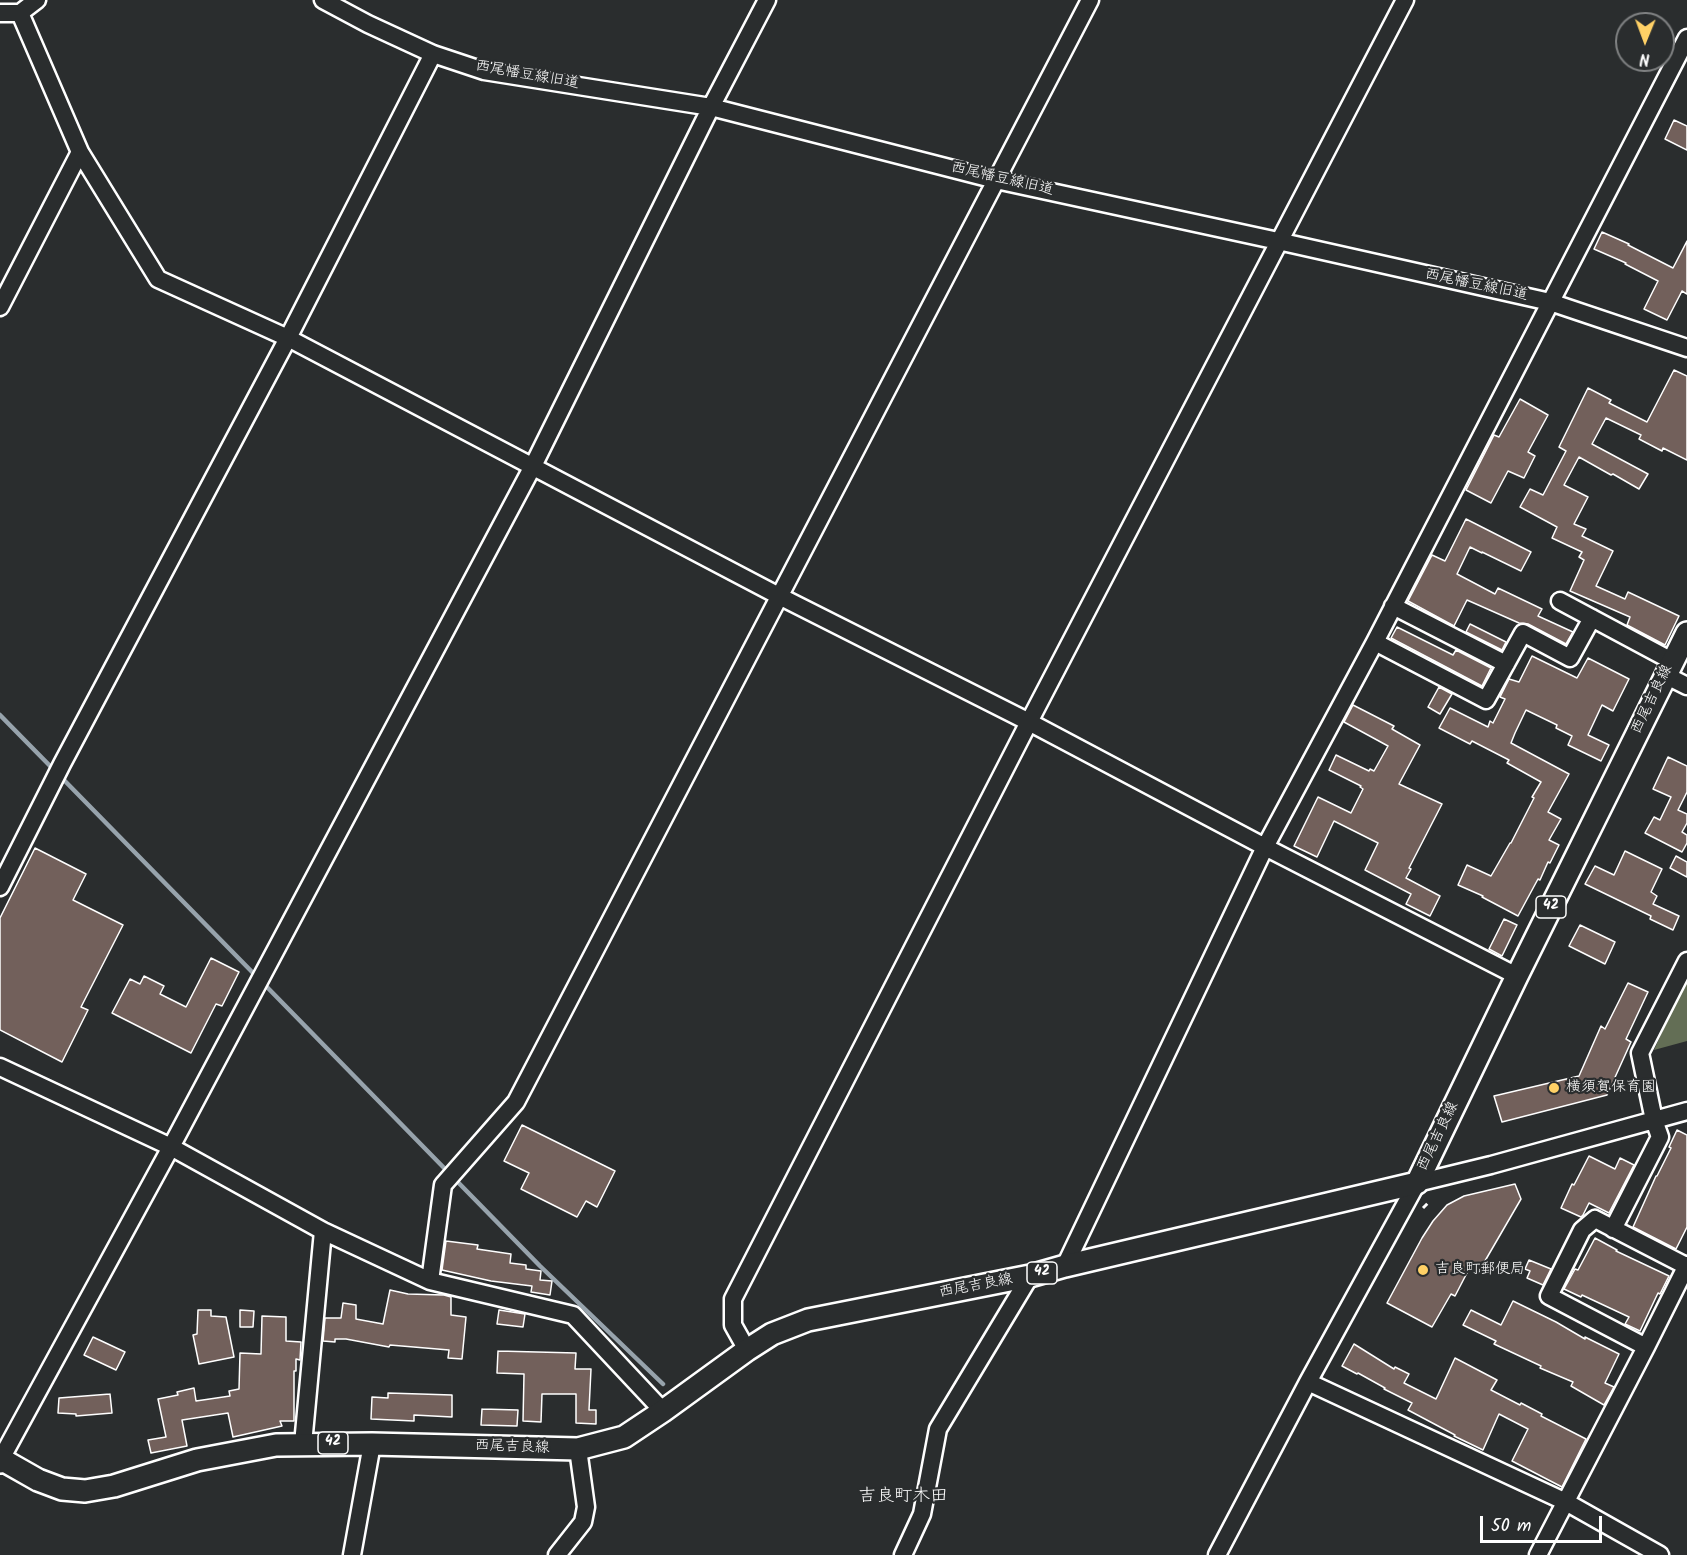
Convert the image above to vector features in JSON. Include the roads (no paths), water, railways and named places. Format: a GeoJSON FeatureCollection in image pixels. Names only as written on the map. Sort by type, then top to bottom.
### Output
{"type":"FeatureCollection","features":[{"type":"Feature","properties":{"kind":"main road","name":"西尾吉良線"},"geometry":{"type":"LineString","coordinates":[[1,1460],[38,1480],[62,1489],[85,1491],[114,1486],[197,1460],[276,1445],[372,1444],[578,1449],[624,1437],[772,1334],[808,1320],[1030,1276],[1418,1183],[1517,976],[1687,633]]}},
{"type":"Feature","properties":{"kind":"street"},"geometry":{"type":"LineString","coordinates":[[0,13],[20,13],[37,0]]}},
{"type":"Feature","properties":{"kind":"street","name":"西尾幡豆線旧道"},"geometry":{"type":"LineString","coordinates":[[323,0],[433,54],[484,71],[711,107],[996,180],[1550,302],[1687,348]]}},
{"type":"Feature","properties":{"kind":"street"},"geometry":{"type":"LineString","coordinates":[[1,1460],[171,1147],[533,466],[766,0]]}},
{"type":"Feature","properties":{"kind":"street"},"geometry":{"type":"LineString","coordinates":[[430,1281],[444,1184],[516,1102],[1090,0]]}},
{"type":"Feature","properties":{"kind":"street"},"geometry":{"type":"LineString","coordinates":[[747,1350],[733,1325],[733,1299],[1029,722],[1405,0]]}},
{"type":"Feature","properties":{"kind":"street"},"geometry":{"type":"LineString","coordinates":[[20,13],[80,152],[158,279],[288,338],[779,596],[1029,722],[1517,976]]}},
{"type":"Feature","properties":{"kind":"street"},"geometry":{"type":"LineString","coordinates":[[1065,1266],[1266,847],[1375,642],[1687,38]]}},
{"type":"Feature","properties":{"kind":"street"},"geometry":{"type":"LineString","coordinates":[[0,887],[52,784],[288,338],[433,54]]}},
{"type":"Feature","properties":{"kind":"street"},"geometry":{"type":"LineString","coordinates":[[0,307],[80,152]]}},
{"type":"Feature","properties":{"kind":"street"},"geometry":{"type":"LineString","coordinates":[[1560,601],[1592,618],[1669,668],[1687,686]]}},
{"type":"Feature","properties":{"kind":"street"},"geometry":{"type":"LineString","coordinates":[[1393,606],[1506,664]]}},
{"type":"Feature","properties":{"kind":"street"},"geometry":{"type":"LineString","coordinates":[[1375,642],[1486,700],[1523,633],[1570,658],[1592,618]]}},
{"type":"Feature","properties":{"kind":"street"},"geometry":{"type":"LineString","coordinates":[[1613,1229],[1660,1137],[1654,1120],[1640,1053],[1687,962]]}},
{"type":"Feature","properties":{"kind":"street"},"geometry":{"type":"LineString","coordinates":[[0,1067],[171,1147],[323,1232],[430,1281],[573,1316],[671,1405]]}},
{"type":"Feature","properties":{"kind":"street"},"geometry":{"type":"LineString","coordinates":[[1217,1555],[1308,1382],[1418,1183],[1687,1112]]}},
{"type":"Feature","properties":{"kind":"street"},"geometry":{"type":"LineString","coordinates":[[1539,1555],[1646,1347],[1687,1265],[1595,1219],[1582,1230],[1550,1296],[1646,1347]]}},
{"type":"Feature","properties":{"kind":"street"},"geometry":{"type":"LineString","coordinates":[[303,1444],[323,1232]]}},
{"type":"Feature","properties":{"kind":"street"},"geometry":{"type":"LineString","coordinates":[[903,1555],[922,1514],[938,1429],[1030,1276]]}},
{"type":"Feature","properties":{"kind":"street"},"geometry":{"type":"LineString","coordinates":[[1308,1382],[1566,1502],[1660,1555]]}},
{"type":"Feature","properties":{"kind":"street"},"geometry":{"type":"LineString","coordinates":[[352,1555],[372,1444]]}},
{"type":"Feature","properties":{"kind":"street"},"geometry":{"type":"LineString","coordinates":[[557,1555],[583,1522],[586,1507],[578,1449]]}},
{"type":"Feature","properties":{"kind":"waterway"},"geometry":{"type":"LineString","coordinates":[[0,715],[55,771]]}},
{"type":"Feature","properties":{"kind":"waterway"},"geometry":{"type":"LineString","coordinates":[[61,777],[257,977]]}},
{"type":"Feature","properties":{"kind":"waterway"},"geometry":{"type":"LineString","coordinates":[[263,983],[540,1266],[663,1384]]}},
{"type":"Feature","properties":{"kind":"place","name":"横須賀保育園"},"geometry":{"type":"Point","coordinates":[1554,1088]}},
{"type":"Feature","properties":{"kind":"place","name":"吉良町郵便局"},"geometry":{"type":"Point","coordinates":[1423,1270]}},
{"type":"Feature","properties":{"kind":"district","name":"吉良町木田"},"geometry":{"type":"Point","coordinates":[903,1498]}}]}
